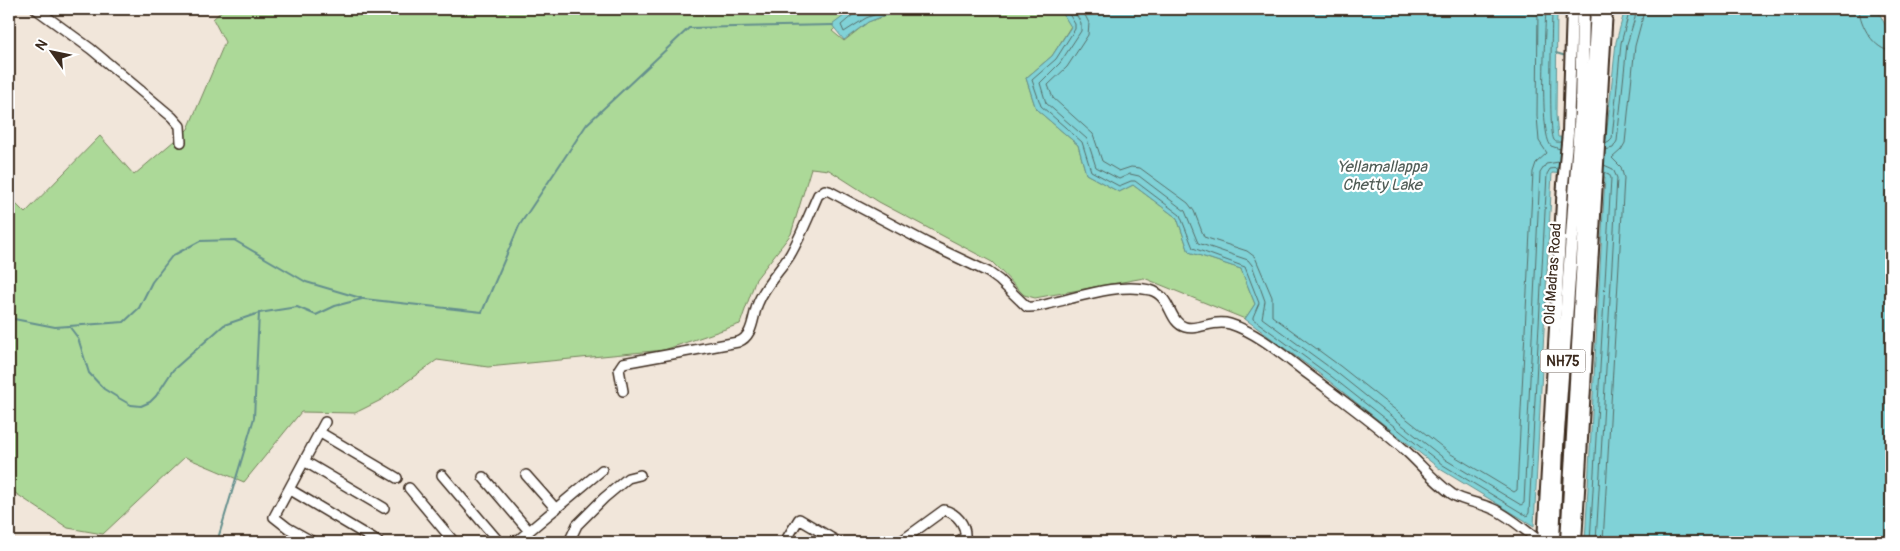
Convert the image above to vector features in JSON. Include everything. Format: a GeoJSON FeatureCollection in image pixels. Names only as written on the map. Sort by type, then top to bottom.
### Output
{"type":"FeatureCollection","features":[{"type":"Feature","properties":{"kind":"highway","name":"Old Madras Road"},"geometry":{"type":"LineString","coordinates":[[1583,9],[1584,134]]}},
{"type":"Feature","properties":{"kind":"highway","name":"Old Madras Road"},"geometry":{"type":"LineString","coordinates":[[1553,542],[1557,446],[1584,134],[1597,9]]}},
{"type":"Feature","properties":{"kind":"highway","name":"Old Madras Road"},"geometry":{"type":"LineString","coordinates":[[1567,542],[1575,487],[1581,181]]}},
{"type":"Feature","properties":{"kind":"main road"},"geometry":{"type":"LineString","coordinates":[[1572,9],[1584,134]]}},
{"type":"Feature","properties":{"kind":"main road"},"geometry":{"type":"LineString","coordinates":[[1542,542],[1581,181],[1584,134],[1607,9]]}},
{"type":"Feature","properties":{"kind":"main road"},"geometry":{"type":"LineString","coordinates":[[1575,487],[1576,542]]}},
{"type":"Feature","properties":{"kind":"street"},"geometry":{"type":"LineString","coordinates":[[36,9],[91,49],[172,117],[180,126],[182,142]]}},
{"type":"Feature","properties":{"kind":"street"},"geometry":{"type":"LineString","coordinates":[[623,391],[619,368],[623,363],[738,342],[746,338],[752,326],[757,304],[762,294],[792,251],[818,195],[825,190],[829,190],[927,243],[988,272],[1027,307],[1032,308],[1104,291],[1141,289],[1150,290],[1163,297],[1176,321],[1185,327],[1192,328],[1220,322],[1228,323],[1241,329],[1272,347],[1340,398],[1403,449],[1452,494],[1466,501],[1491,508],[1542,542]]}},
{"type":"Feature","properties":{"kind":"street"},"geometry":{"type":"LineString","coordinates":[[313,542],[288,528],[274,517],[324,422]]}},
{"type":"Feature","properties":{"kind":"street"},"geometry":{"type":"LineString","coordinates":[[320,432],[397,478]]}},
{"type":"Feature","properties":{"kind":"street"},"geometry":{"type":"LineString","coordinates":[[304,461],[384,508]]}},
{"type":"Feature","properties":{"kind":"street"},"geometry":{"type":"LineString","coordinates":[[516,542],[602,470]]}},
{"type":"Feature","properties":{"kind":"street"},"geometry":{"type":"LineString","coordinates":[[442,475],[499,542]]}},
{"type":"Feature","properties":{"kind":"street"},"geometry":{"type":"LineString","coordinates":[[526,475],[556,509]]}},
{"type":"Feature","properties":{"kind":"street"},"geometry":{"type":"LineString","coordinates":[[569,542],[577,526],[604,498],[628,478],[640,475]]}},
{"type":"Feature","properties":{"kind":"street"},"geometry":{"type":"LineString","coordinates":[[483,477],[529,531]]}},
{"type":"Feature","properties":{"kind":"street"},"geometry":{"type":"LineString","coordinates":[[409,488],[454,542]]}},
{"type":"Feature","properties":{"kind":"street"},"geometry":{"type":"LineString","coordinates":[[289,489],[378,542]]}},
{"type":"Feature","properties":{"kind":"street"},"geometry":{"type":"LineString","coordinates":[[900,542],[944,510],[953,512],[966,529],[965,537],[957,542]]}},
{"type":"Feature","properties":{"kind":"street"},"geometry":{"type":"LineString","coordinates":[[790,542],[786,540],[799,519],[838,542]]}},
{"type":"Feature","properties":{"kind":"green space"},"geometry":{"type":"Polygon","coordinates":[[[224,9],[855,9],[832,31],[844,41],[868,22],[902,9],[1060,9],[1071,26],[1052,56],[1026,78],[1036,109],[1078,145],[1086,174],[1119,192],[1133,185],[1177,218],[1189,252],[1241,269],[1255,304],[1245,319],[1144,278],[1035,298],[1024,295],[992,262],[879,202],[829,170],[811,168],[791,234],[756,279],[740,324],[664,350],[488,367],[437,360],[381,400],[355,413],[301,412],[244,482],[185,457],[103,534],[68,528],[9,489],[9,197],[25,213],[100,136],[134,175],[188,129],[225,42],[213,19],[224,9]]]}},
{"type":"Feature","properties":{"kind":"water"},"geometry":{"type":"Polygon","coordinates":[[[853,9],[902,9],[868,22],[844,40],[832,25],[853,9]]]}},
{"type":"Feature","properties":{"kind":"water","name":"Yellamallappa Chetty Lake"},"geometry":{"type":"Polygon","coordinates":[[[1060,9],[1557,9],[1556,115],[1558,137],[1606,139],[1616,42],[1625,9],[1877,9],[1891,36],[1891,542],[1585,542],[1605,177],[1552,173],[1534,526],[1440,469],[1329,381],[1245,319],[1255,304],[1241,269],[1189,252],[1177,218],[1133,185],[1119,192],[1086,174],[1078,145],[1036,109],[1026,78],[1052,56],[1071,27],[1060,9]]]}},
{"type":"Feature","properties":{"kind":"waterway"},"geometry":{"type":"LineString","coordinates":[[9,318],[55,327],[124,322],[139,308],[152,282],[172,256],[200,241],[234,240],[306,282],[364,299],[482,312],[519,226],[587,124],[689,28],[833,25]]}},
{"type":"Feature","properties":{"kind":"waterway"},"geometry":{"type":"LineString","coordinates":[[1556,53],[1566,56]]}},
{"type":"Feature","properties":{"kind":"waterway"},"geometry":{"type":"LineString","coordinates":[[69,326],[78,338],[89,373],[104,389],[131,405],[141,406],[150,402],[173,370],[224,325],[259,313],[297,307],[316,315],[335,306],[362,299]]}},
{"type":"Feature","properties":{"kind":"waterway"},"geometry":{"type":"LineString","coordinates":[[217,542],[254,418],[259,313]]}}]}
